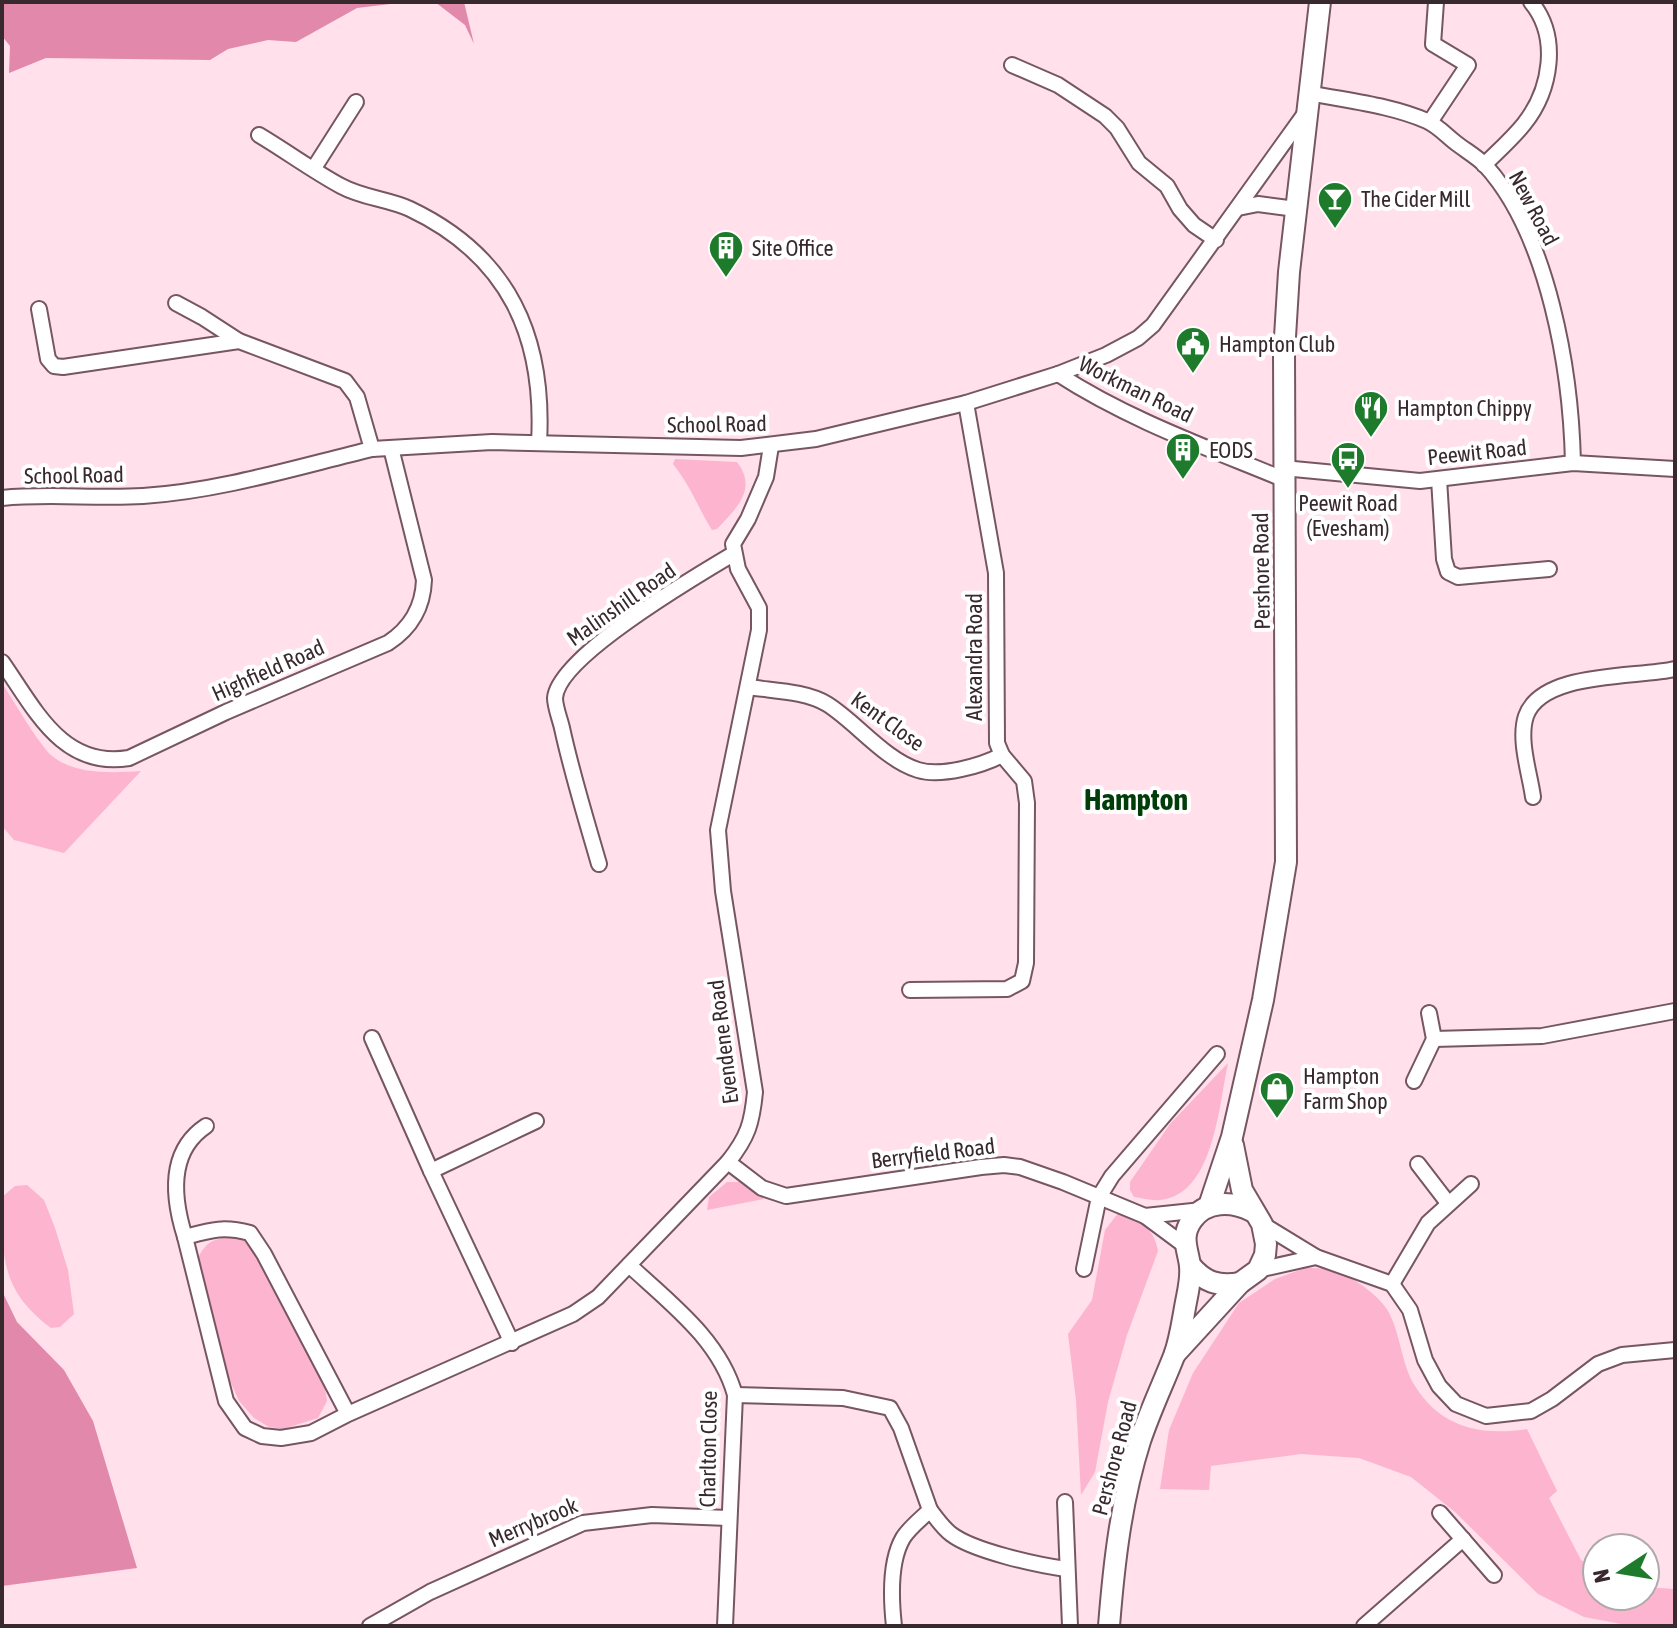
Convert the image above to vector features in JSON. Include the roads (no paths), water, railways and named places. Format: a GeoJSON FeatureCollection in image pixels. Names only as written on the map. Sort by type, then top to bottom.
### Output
{"type":"FeatureCollection","features":[{"type":"Feature","properties":{"kind":"main road","name":"Pershore Road"},"geometry":{"type":"LineString","coordinates":[[1109,1626],[1122,1509],[1140,1441],[1175,1354],[1189,1290],[1186,1232],[1192,1219],[1206,1208],[1232,1137],[1263,1000],[1286,862],[1288,751],[1284,353],[1296,209],[1320,2]]}},
{"type":"Feature","properties":{"kind":"main road","name":"Pershore Road"},"geometry":{"type":"LineString","coordinates":[[1175,1354],[1240,1283],[1258,1270],[1265,1255],[1266,1244],[1257,1217],[1239,1182],[1232,1137]]}},
{"type":"Feature","properties":{"kind":"main road"},"geometry":{"type":"LineString","coordinates":[[1206,1208],[1230,1203],[1257,1217]]}},
{"type":"Feature","properties":{"kind":"main road"},"geometry":{"type":"LineString","coordinates":[[1187,1255],[1199,1276],[1212,1283],[1240,1283]]}},
{"type":"Feature","properties":{"kind":"street"},"geometry":{"type":"LineString","coordinates":[[1430,122],[1468,65],[1433,44],[1436,2]]}},
{"type":"Feature","properties":{"kind":"street"},"geometry":{"type":"LineString","coordinates":[[1484,165],[1526,122],[1543,88],[1548,69],[1548,38],[1539,12],[1531,2]]}},
{"type":"Feature","properties":{"kind":"street"},"geometry":{"type":"LineString","coordinates":[[1012,65],[1058,85],[1105,116],[1117,128],[1139,163],[1167,186],[1180,209],[1194,225],[1216,240]]}},
{"type":"Feature","properties":{"kind":"street"},"geometry":{"type":"LineString","coordinates":[[314,168],[356,102]]}},
{"type":"Feature","properties":{"kind":"street","name":"New Road"},"geometry":{"type":"LineString","coordinates":[[1308,102],[1396,110],[1430,122],[1484,165],[1506,195],[1524,228],[1550,299],[1564,363],[1573,463]]}},
{"type":"Feature","properties":{"kind":"street","name":"School Road"},"geometry":{"type":"LineString","coordinates":[[2,498],[145,496],[223,484],[372,449],[539,443],[577,446],[771,446],[816,439],[966,403],[1058,374],[1106,355],[1145,332],[1216,240],[1308,102]]}},
{"type":"Feature","properties":{"kind":"street"},"geometry":{"type":"LineString","coordinates":[[259,135],[339,185],[360,195],[412,210],[472,249],[500,278],[510,294],[533,356],[540,395],[539,443]]}},
{"type":"Feature","properties":{"kind":"street"},"geometry":{"type":"LineString","coordinates":[[1238,208],[1258,204],[1296,209]]}},
{"type":"Feature","properties":{"kind":"street"},"geometry":{"type":"LineString","coordinates":[[176,303],[239,341],[345,381],[357,397],[372,449]]}},
{"type":"Feature","properties":{"kind":"street"},"geometry":{"type":"LineString","coordinates":[[39,309],[48,359],[54,366],[239,341]]}},
{"type":"Feature","properties":{"kind":"street","name":"Workman Road"},"geometry":{"type":"LineString","coordinates":[[1058,374],[1193,442],[1283,473]]}},
{"type":"Feature","properties":{"kind":"street","name":"Alexandra Road"},"geometry":{"type":"LineString","coordinates":[[910,990],[1007,989],[1022,981],[1026,963],[1027,803],[1024,781],[1002,755],[996,729],[996,573],[966,403]]}},
{"type":"Feature","properties":{"kind":"street"},"geometry":{"type":"LineString","coordinates":[[733,554],[733,544],[748,519],[766,477],[771,446]]}},
{"type":"Feature","properties":{"kind":"street","name":"Highfield Road"},"geometry":{"type":"LineString","coordinates":[[2,662],[44,721],[72,750],[91,758],[112,761],[129,758],[226,712],[388,643],[412,622],[424,592],[424,580],[391,448]]}},
{"type":"Feature","properties":{"kind":"street","name":"Peewit Road"},"geometry":{"type":"LineString","coordinates":[[1283,473],[1420,481],[1573,463],[1675,469]]}},
{"type":"Feature","properties":{"kind":"street"},"geometry":{"type":"LineString","coordinates":[[1439,479],[1444,559],[1448,572],[1458,577],[1549,569]]}},
{"type":"Feature","properties":{"kind":"street","name":"Evendene Road"},"geometry":{"type":"LineString","coordinates":[[206,1126],[194,1134],[187,1145],[174,1192],[226,1401],[245,1428],[262,1436],[281,1438],[311,1433],[573,1314],[598,1297],[728,1162],[744,1141],[752,1120],[755,1092],[723,891],[718,830],[759,630],[759,608],[733,554]]}},
{"type":"Feature","properties":{"kind":"street","name":"Malinshill Road"},"geometry":{"type":"LineString","coordinates":[[599,864],[555,699],[561,680],[574,663],[603,639],[733,554]]}},
{"type":"Feature","properties":{"kind":"street"},"geometry":{"type":"LineString","coordinates":[[1533,797],[1525,738],[1526,716],[1539,697],[1564,684],[1675,669]]}},
{"type":"Feature","properties":{"kind":"street","name":"Kent Close"},"geometry":{"type":"LineString","coordinates":[[748,687],[804,695],[826,703],[898,759],[918,770],[952,770],[985,763],[1002,755]]}},
{"type":"Feature","properties":{"kind":"street"},"geometry":{"type":"LineString","coordinates":[[1434,1039],[1542,1036],[1675,1011]]}},
{"type":"Feature","properties":{"kind":"street"},"geometry":{"type":"LineString","coordinates":[[1414,1081],[1434,1039],[1429,1013]]}},
{"type":"Feature","properties":{"kind":"street"},"geometry":{"type":"LineString","coordinates":[[372,1038],[512,1343]]}},
{"type":"Feature","properties":{"kind":"street"},"geometry":{"type":"LineString","coordinates":[[1084,1269],[1099,1197],[1112,1176],[1217,1054]]}},
{"type":"Feature","properties":{"kind":"street"},"geometry":{"type":"LineString","coordinates":[[431,1171],[536,1121]]}},
{"type":"Feature","properties":{"kind":"street","name":"Berryfield Road"},"geometry":{"type":"LineString","coordinates":[[728,1162],[762,1188],[786,1196],[1004,1165],[1020,1167],[1145,1216],[1187,1255]]}},
{"type":"Feature","properties":{"kind":"street"},"geometry":{"type":"LineString","coordinates":[[1418,1164],[1448,1203]]}},
{"type":"Feature","properties":{"kind":"street"},"geometry":{"type":"LineString","coordinates":[[1392,1284],[1428,1223],[1471,1184]]}},
{"type":"Feature","properties":{"kind":"street","name":"Berryfield Road"},"geometry":{"type":"LineString","coordinates":[[1145,1216],[1206,1208]]}},
{"type":"Feature","properties":{"kind":"street"},"geometry":{"type":"LineString","coordinates":[[1257,1217],[1316,1257],[1392,1284],[1410,1310],[1425,1360],[1439,1386],[1456,1404],[1486,1416],[1511,1416],[1531,1411],[1598,1364],[1622,1355],[1675,1350]]}},
{"type":"Feature","properties":{"kind":"street"},"geometry":{"type":"LineString","coordinates":[[185,1237],[229,1228],[250,1233],[348,1414]]}},
{"type":"Feature","properties":{"kind":"street"},"geometry":{"type":"LineString","coordinates":[[1258,1270],[1316,1257]]}},
{"type":"Feature","properties":{"kind":"street","name":"Charlton Close"},"geometry":{"type":"LineString","coordinates":[[629,1265],[716,1351],[730,1376],[735,1395],[725,1626]]}},
{"type":"Feature","properties":{"kind":"street"},"geometry":{"type":"LineString","coordinates":[[735,1395],[843,1398],[890,1408],[901,1428],[930,1510],[951,1534],[966,1542],[1038,1565],[1066,1569]]}},
{"type":"Feature","properties":{"kind":"street"},"geometry":{"type":"LineString","coordinates":[[1065,1502],[1070,1626]]}},
{"type":"Feature","properties":{"kind":"street"},"geometry":{"type":"LineString","coordinates":[[894,1626],[897,1551],[905,1535],[930,1510]]}},
{"type":"Feature","properties":{"kind":"street"},"geometry":{"type":"LineString","coordinates":[[1440,1513],[1494,1575]]}},
{"type":"Feature","properties":{"kind":"street","name":"Merrybrook"},"geometry":{"type":"LineString","coordinates":[[370,1626],[430,1592],[583,1523],[652,1515],[728,1518]]}},
{"type":"Feature","properties":{"kind":"street"},"geometry":{"type":"LineString","coordinates":[[1364,1626],[1463,1539]]}},
{"type":"Feature","properties":{"kind":"place","name":"The Cider Mill"},"geometry":{"type":"Point","coordinates":[1335,230]}},
{"type":"Feature","properties":{"kind":"place","name":"Site Office"},"geometry":{"type":"Point","coordinates":[726,279]}},
{"type":"Feature","properties":{"kind":"place","name":"Hampton Club"},"geometry":{"type":"Point","coordinates":[1193,375]}},
{"type":"Feature","properties":{"kind":"place","name":"Hampton Chippy"},"geometry":{"type":"Point","coordinates":[1371,439]}},
{"type":"Feature","properties":{"kind":"place","name":"EODS"},"geometry":{"type":"Point","coordinates":[1183,481]}},
{"type":"Feature","properties":{"kind":"place","name":"Peewit Road (Evesham)"},"geometry":{"type":"Point","coordinates":[1348,490]}},
{"type":"Feature","properties":{"kind":"place","name":"Hampton Farm Shop"},"geometry":{"type":"Point","coordinates":[1277,1120]}},
{"type":"Feature","properties":{"kind":"district","name":"Hampton"},"geometry":{"type":"Point","coordinates":[1136,799]}}]}
